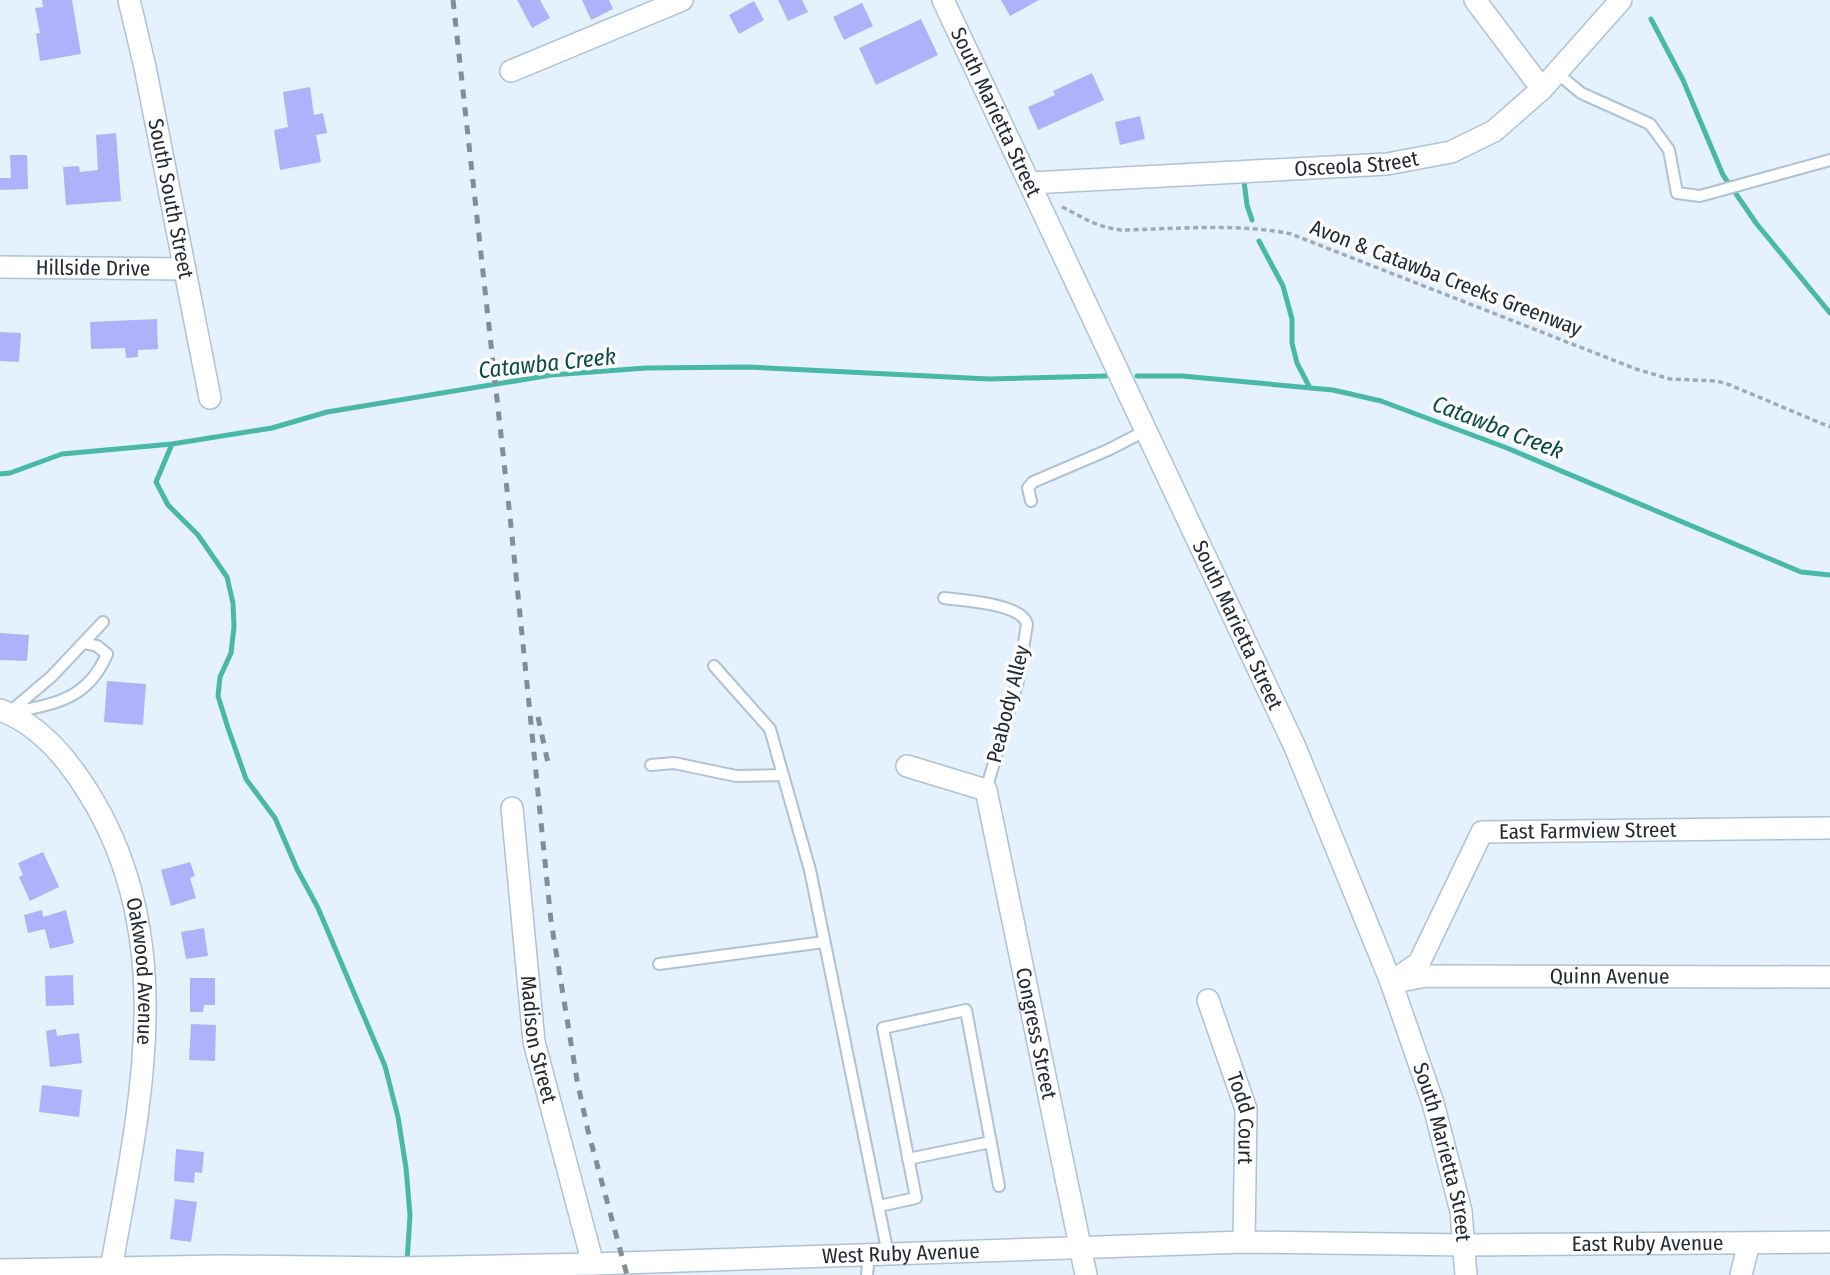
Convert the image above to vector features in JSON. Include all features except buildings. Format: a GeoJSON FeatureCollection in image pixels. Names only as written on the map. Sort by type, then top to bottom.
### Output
{"type":"FeatureCollection","features":[{"type":"Feature","properties":{"kind":"street","name":"South South Street"},"geometry":{"type":"LineString","coordinates":[[129,0],[210,398]]}},
{"type":"Feature","properties":{"kind":"street"},"geometry":{"type":"LineString","coordinates":[[511,71],[682,0]]}},
{"type":"Feature","properties":{"kind":"street","name":"South Marietta Street"},"geometry":{"type":"LineString","coordinates":[[943,0],[1295,747],[1391,982],[1433,1103],[1461,1212],[1466,1245],[1466,1275]]}},
{"type":"Feature","properties":{"kind":"street"},"geometry":{"type":"LineString","coordinates":[[1475,0],[1542,89]]}},
{"type":"Feature","properties":{"kind":"street","name":"Osceola Street"},"geometry":{"type":"LineString","coordinates":[[1031,183],[1387,164],[1451,152],[1494,131],[1542,89],[1621,0]]}},
{"type":"Feature","properties":{"kind":"street","name":"Hillside Drive"},"geometry":{"type":"LineString","coordinates":[[0,267],[185,269]]}},
{"type":"Feature","properties":{"kind":"street","name":"Oakwood Avenue"},"geometry":{"type":"LineString","coordinates":[[5,711],[46,738],[75,771],[101,811],[133,889],[145,976],[146,1045],[140,1103],[111,1269]]}},
{"type":"Feature","properties":{"kind":"street"},"geometry":{"type":"LineString","coordinates":[[907,766],[986,790]]}},
{"type":"Feature","properties":{"kind":"street","name":"Congress Street"},"geometry":{"type":"LineString","coordinates":[[986,790],[1086,1275]]}},
{"type":"Feature","properties":{"kind":"street","name":"Madison Street"},"geometry":{"type":"LineString","coordinates":[[512,808],[534,1042],[593,1264]]}},
{"type":"Feature","properties":{"kind":"street","name":"East Farmview Street"},"geometry":{"type":"LineString","coordinates":[[1391,982],[1419,964],[1482,832],[1830,828]]}},
{"type":"Feature","properties":{"kind":"street","name":"Quinn Avenue"},"geometry":{"type":"LineString","coordinates":[[1391,982],[1426,976],[1830,977]]}},
{"type":"Feature","properties":{"kind":"street","name":"Todd Court"},"geometry":{"type":"LineString","coordinates":[[1208,1000],[1246,1109],[1244,1242]]}},
{"type":"Feature","properties":{"kind":"street","name":"West Ruby Avenue"},"geometry":{"type":"LineString","coordinates":[[0,1270],[223,1270],[593,1264],[693,1268],[875,1261],[1081,1247],[1244,1242],[1466,1245]]}},
{"type":"Feature","properties":{"kind":"street","name":"East Ruby Avenue"},"geometry":{"type":"LineString","coordinates":[[1466,1245],[1830,1242]]}},
{"type":"Feature","properties":{"kind":"street"},"geometry":{"type":"LineString","coordinates":[[1741,1275],[1749,1243]]}},
{"type":"Feature","properties":{"kind":"lane"},"geometry":{"type":"LineString","coordinates":[[1557,73],[1581,93],[1650,124],[1669,150],[1677,193],[1700,196],[1830,160]]}},
{"type":"Feature","properties":{"kind":"lane"},"geometry":{"type":"LineString","coordinates":[[1031,501],[1028,488],[1033,482],[1147,430]]}},
{"type":"Feature","properties":{"kind":"lane","name":"Peabody Alley"},"geometry":{"type":"LineString","coordinates":[[944,598],[1015,610],[1026,618],[1018,681],[986,790]]}},
{"type":"Feature","properties":{"kind":"lane"},"geometry":{"type":"LineString","coordinates":[[5,711],[52,676],[103,622]]}},
{"type":"Feature","properties":{"kind":"lane"},"geometry":{"type":"LineString","coordinates":[[5,711],[51,705],[70,698],[90,683],[107,654],[97,646],[84,643]]}},
{"type":"Feature","properties":{"kind":"lane"},"geometry":{"type":"LineString","coordinates":[[713,666],[770,729],[810,870],[878,1206],[875,1261]]}},
{"type":"Feature","properties":{"kind":"lane"},"geometry":{"type":"LineString","coordinates":[[651,765],[674,763],[736,776],[783,775]]}},
{"type":"Feature","properties":{"kind":"lane"},"geometry":{"type":"LineString","coordinates":[[659,964],[824,942]]}},
{"type":"Feature","properties":{"kind":"lane"},"geometry":{"type":"LineString","coordinates":[[878,1206],[916,1198],[883,1028],[967,1010],[999,1186]]}},
{"type":"Feature","properties":{"kind":"lane"},"geometry":{"type":"LineString","coordinates":[[908,1159],[991,1142]]}},
{"type":"Feature","properties":{"kind":"path","name":"Avon & Catawba Creeks Greenway"},"geometry":{"type":"LineString","coordinates":[[1043,209],[1064,207],[1084,220],[1121,230],[1241,229],[1274,230],[1291,234],[1636,369],[1670,379],[1717,381],[1830,427]]}},
{"type":"Feature","properties":{"kind":"waterway"},"geometry":{"type":"LineString","coordinates":[[1651,19],[1683,80],[1723,175],[1756,223],[1830,313]]}},
{"type":"Feature","properties":{"kind":"waterway"},"geometry":{"type":"LineString","coordinates":[[1244,181],[1252,220]]}},
{"type":"Feature","properties":{"kind":"waterway"},"geometry":{"type":"LineString","coordinates":[[1259,241],[1283,286],[1292,319],[1292,343],[1297,363],[1310,388]]}},
{"type":"Feature","properties":{"kind":"waterway","name":"Catawba Creek"},"geometry":{"type":"LineString","coordinates":[[0,474],[10,473],[62,454],[172,444],[272,428],[327,412],[551,375],[646,368],[748,367],[989,379],[1106,376]]}},
{"type":"Feature","properties":{"kind":"waterway","name":"Catawba Creek"},"geometry":{"type":"LineString","coordinates":[[1137,376],[1182,376],[1333,390],[1381,401],[1507,448],[1801,572],[1830,575]]}},
{"type":"Feature","properties":{"kind":"waterway"},"geometry":{"type":"LineString","coordinates":[[172,444],[156,482],[168,505],[198,535],[227,577],[233,603],[231,653],[220,677],[218,696],[228,728],[246,779],[275,818],[297,869],[318,908],[385,1066],[398,1117],[406,1168],[410,1215],[407,1262]]}},
{"type":"Feature","properties":{"kind":"railway"},"geometry":{"type":"LineString","coordinates":[[453,0],[551,921],[577,1080],[627,1275]]}},
{"type":"Feature","properties":{"kind":"railway"},"geometry":{"type":"LineString","coordinates":[[538,717],[548,763]]}}]}
